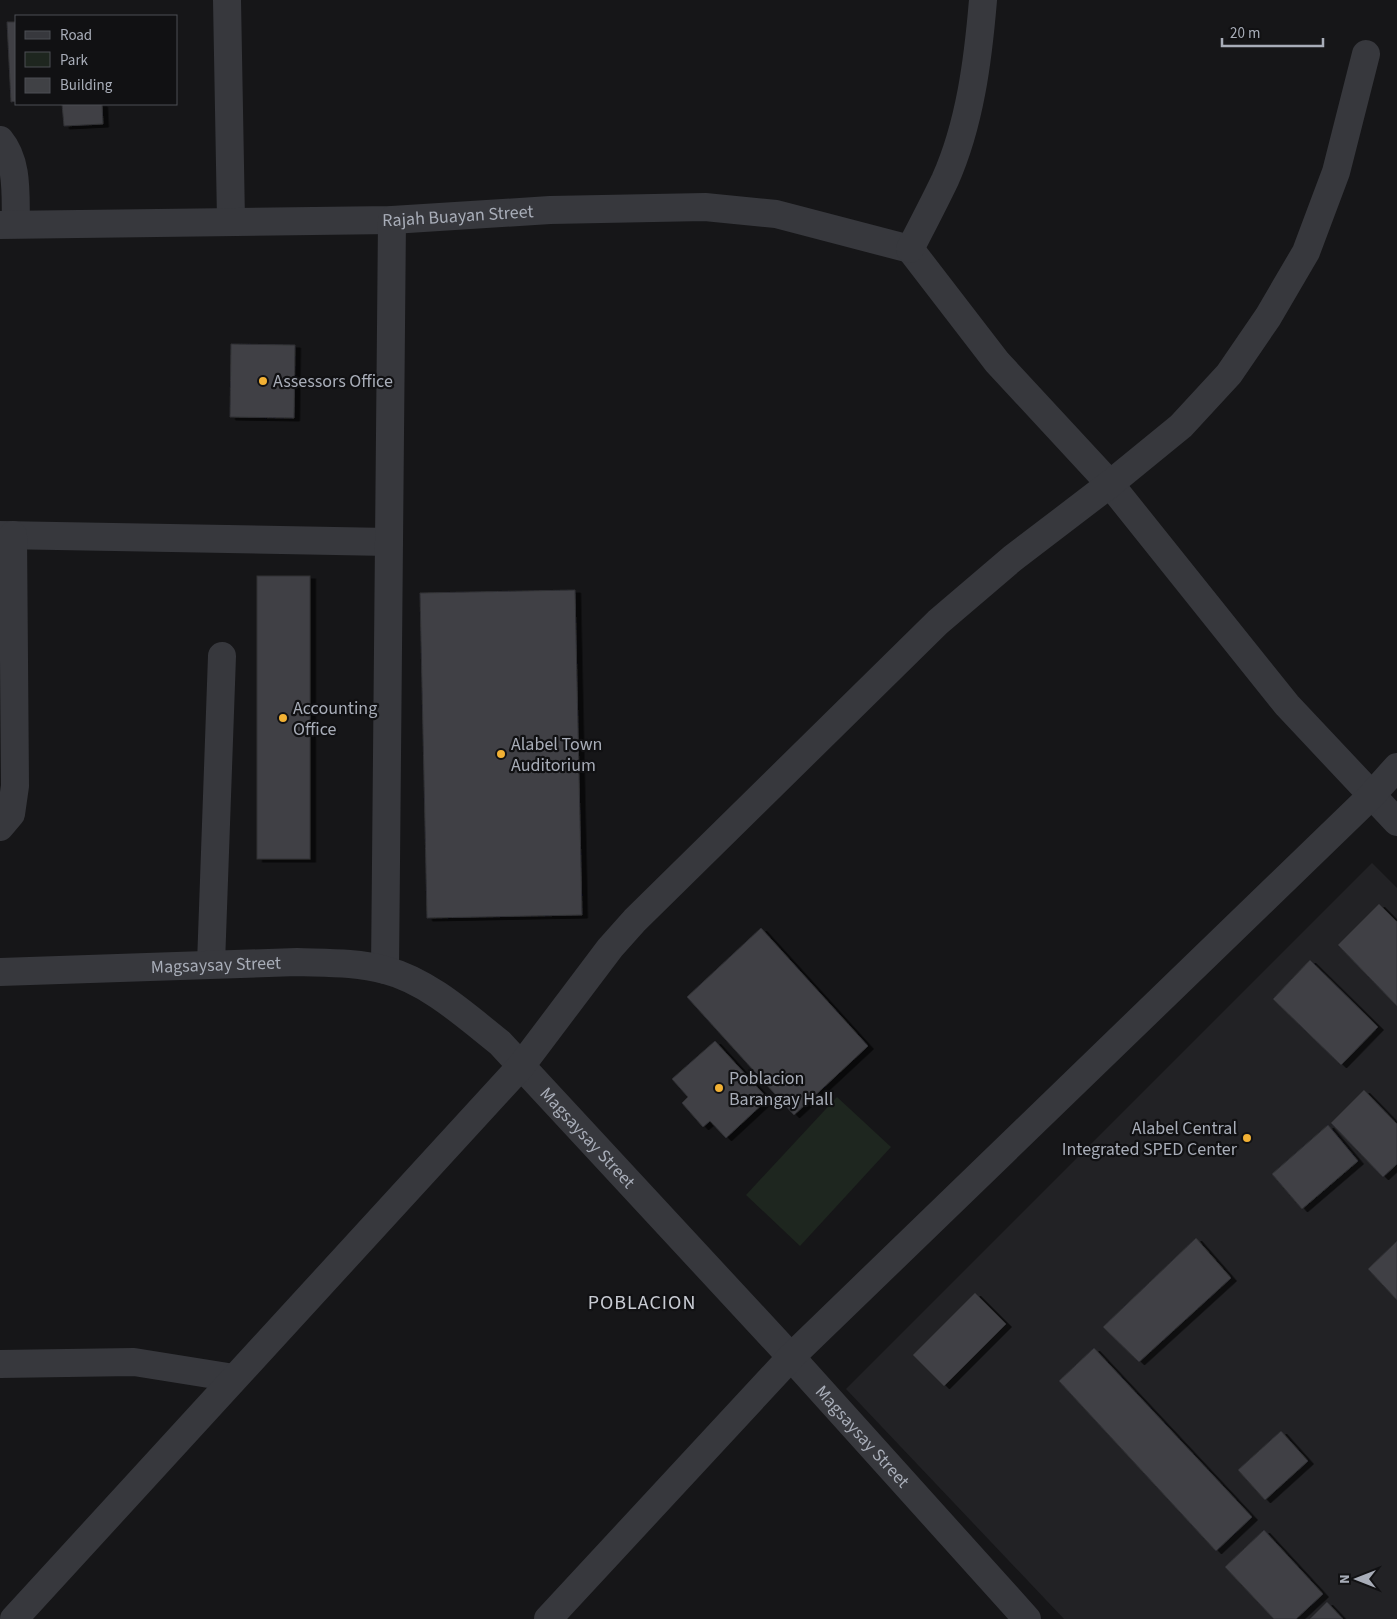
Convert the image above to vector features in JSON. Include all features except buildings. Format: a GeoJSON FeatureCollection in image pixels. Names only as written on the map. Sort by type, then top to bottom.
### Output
{"type":"FeatureCollection","features":[{"type":"Feature","properties":{"kind":"street"},"geometry":{"type":"LineString","coordinates":[[227,0],[231,220]]}},
{"type":"Feature","properties":{"kind":"street"},"geometry":{"type":"LineString","coordinates":[[983,0],[978,58],[956,148],[946,179],[910,249],[997,362],[1110,484],[1287,705],[1397,822]]}},
{"type":"Feature","properties":{"kind":"street"},"geometry":{"type":"LineString","coordinates":[[14,1619],[522,1066],[598,963],[635,920],[938,622],[1013,558],[1110,484],[1181,426],[1229,374],[1268,317],[1306,252],[1336,172],[1366,54]]}},
{"type":"Feature","properties":{"kind":"street"},"geometry":{"type":"LineString","coordinates":[[0,140],[6,147],[14,168],[8,224]]}},
{"type":"Feature","properties":{"kind":"street","name":"Rajah Buayan Street"},"geometry":{"type":"LineString","coordinates":[[8,224],[231,220],[392,220],[550,210],[705,208],[776,214],[910,249]]}},
{"type":"Feature","properties":{"kind":"street"},"geometry":{"type":"LineString","coordinates":[[385,970],[392,220]]}},
{"type":"Feature","properties":{"kind":"street"},"geometry":{"type":"LineString","coordinates":[[0,827],[11,814],[15,786],[7,535],[389,542]]}},
{"type":"Feature","properties":{"kind":"street"},"geometry":{"type":"LineString","coordinates":[[211,964],[222,656]]}},
{"type":"Feature","properties":{"kind":"street"},"geometry":{"type":"LineString","coordinates":[[548,1619],[791,1357],[1371,796],[1397,768]]}},
{"type":"Feature","properties":{"kind":"street","name":"Magsaysay Street"},"geometry":{"type":"LineString","coordinates":[[0,972],[211,964],[342,963],[385,970],[422,987],[461,1012],[500,1043],[791,1357],[1027,1619]]}},
{"type":"Feature","properties":{"kind":"street"},"geometry":{"type":"LineString","coordinates":[[0,1364],[134,1362],[234,1378]]}},
{"type":"Feature","properties":{"kind":"shaded area","name":"Alabel Central Integrated SPED Center"},"geometry":{"type":"Polygon","coordinates":[[[1372,863],[1397,888],[1397,1619],[1064,1619],[846,1389],[1372,863]]]}},
{"type":"Feature","properties":{"kind":"green space"},"geometry":{"type":"Polygon","coordinates":[[[837,1097],[891,1147],[800,1246],[746,1195],[837,1097]]]}},
{"type":"Feature","properties":{"kind":"place","name":"Assessors Office"},"geometry":{"type":"Point","coordinates":[263,381]}},
{"type":"Feature","properties":{"kind":"place","name":"Accounting Office"},"geometry":{"type":"Point","coordinates":[283,718]}},
{"type":"Feature","properties":{"kind":"place","name":"Alabel Town Auditorium"},"geometry":{"type":"Point","coordinates":[501,754]}},
{"type":"Feature","properties":{"kind":"place","name":"Poblacion Barangay Hall"},"geometry":{"type":"Point","coordinates":[719,1088]}},
{"type":"Feature","properties":{"kind":"place","name":"Alabel Central Integrated SPED Center"},"geometry":{"type":"Point","coordinates":[1247,1138]}},
{"type":"Feature","properties":{"kind":"district","name":"POBLACION"},"geometry":{"type":"Point","coordinates":[642,1302]}}]}
